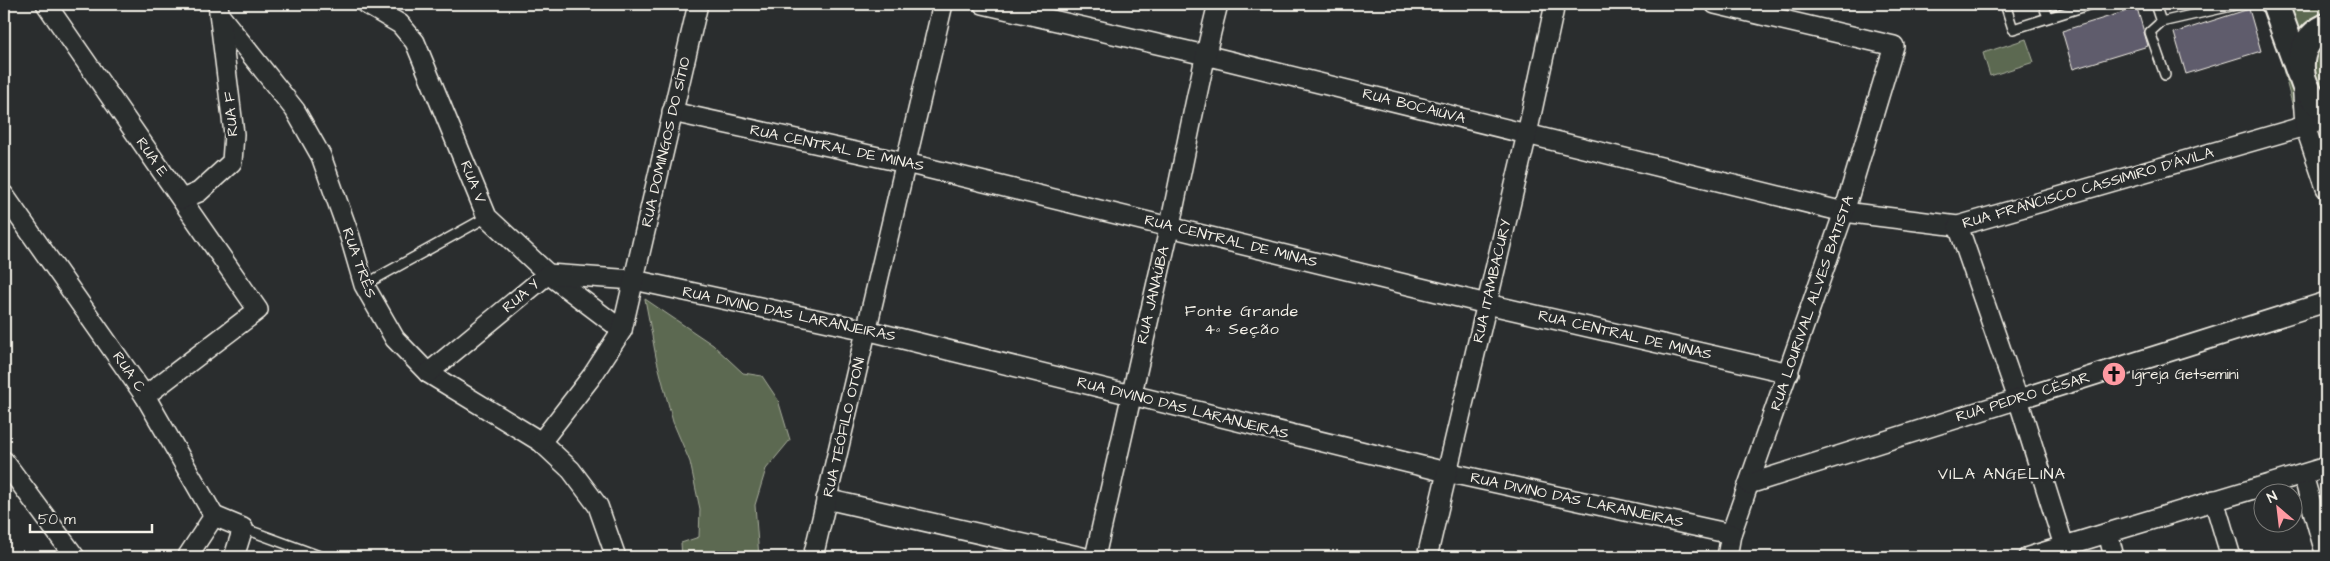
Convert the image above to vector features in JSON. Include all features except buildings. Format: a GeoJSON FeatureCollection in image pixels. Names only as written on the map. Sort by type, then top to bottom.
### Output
{"type":"FeatureCollection","features":[{"type":"Feature","properties":{"kind":"street","name":"RUA E"},"geometry":{"type":"LineString","coordinates":[[46,4],[258,310],[145,396]]}},
{"type":"Feature","properties":{"kind":"street","name":"RUA V"},"geometry":{"type":"LineString","coordinates":[[366,4],[400,24],[415,42],[487,217],[548,274],[622,330]]}},
{"type":"Feature","properties":{"kind":"street","name":"RUA DOMINGOS DO SÍTIO"},"geometry":{"type":"LineString","coordinates":[[541,442],[592,376],[622,330],[698,4]]}},
{"type":"Feature","properties":{"kind":"street","name":"RUA TEÓFILO OTONI"},"geometry":{"type":"LineString","coordinates":[[813,557],[943,4]]}},
{"type":"Feature","properties":{"kind":"street","name":"RUA BOCAIÚVA"},"geometry":{"type":"LineString","coordinates":[[983,4],[1205,55],[1844,212]]}},
{"type":"Feature","properties":{"kind":"street","name":"RUA JANAÚBA"},"geometry":{"type":"LineString","coordinates":[[1095,557],[1130,395],[1170,226],[1205,55],[1218,4]]}},
{"type":"Feature","properties":{"kind":"street","name":"RUA ITAMBACURY"},"geometry":{"type":"LineString","coordinates":[[1427,557],[1527,134],[1555,4]]}},
{"type":"Feature","properties":{"kind":"street","name":"RUA LOURIVAL ALVES BATISTA"},"geometry":{"type":"LineString","coordinates":[[1715,4],[1894,46],[1844,212],[1731,534],[1726,557]]}},
{"type":"Feature","properties":{"kind":"street"},"geometry":{"type":"LineString","coordinates":[[2275,4],[2301,76],[2311,96],[2326,108]]}},
{"type":"Feature","properties":{"kind":"street","name":"RUA F"},"geometry":{"type":"LineString","coordinates":[[182,199],[199,192],[232,162],[234,134],[220,10]]}},
{"type":"Feature","properties":{"kind":"street","name":"RUA TRÊS"},"geometry":{"type":"LineString","coordinates":[[220,10],[295,110],[321,156],[350,237],[364,285],[395,339],[428,374],[541,442],[571,470],[598,506],[616,557]]}},
{"type":"Feature","properties":{"kind":"street"},"geometry":{"type":"LineString","coordinates":[[2326,26],[2317,32],[2307,44],[2301,58],[2305,126],[2326,188]]}},
{"type":"Feature","properties":{"kind":"street","name":"RUA CENTRAL DE MINAS"},"geometry":{"type":"LineString","coordinates":[[672,112],[906,162],[1487,304],[1789,373]]}},
{"type":"Feature","properties":{"kind":"street","name":"RUA FRANCISCO CASSIMIRO D'ÁVILA"},"geometry":{"type":"LineString","coordinates":[[1844,212],[1958,226],[2305,126],[2326,117]]}},
{"type":"Feature","properties":{"kind":"street","name":"RUA C"},"geometry":{"type":"LineString","coordinates":[[4,195],[145,396],[214,516]]}},
{"type":"Feature","properties":{"kind":"street"},"geometry":{"type":"LineString","coordinates":[[1958,226],[2018,399],[2064,546]]}},
{"type":"Feature","properties":{"kind":"street","name":"RUA Y"},"geometry":{"type":"LineString","coordinates":[[428,374],[548,274],[634,280]]}},
{"type":"Feature","properties":{"kind":"street","name":"RUA DIVINO DAS LARANJEIRAS"},"geometry":{"type":"LineString","coordinates":[[634,280],[866,330],[1446,472],[1731,534]]}},
{"type":"Feature","properties":{"kind":"street","name":"RUA PEDRO CÉSAR"},"geometry":{"type":"LineString","coordinates":[[1749,484],[2326,302]]}},
{"type":"Feature","properties":{"kind":"street"},"geometry":{"type":"LineString","coordinates":[[4,461],[76,557]]}},
{"type":"Feature","properties":{"kind":"street"},"geometry":{"type":"LineString","coordinates":[[2028,557],[2303,475],[2326,466]]}},
{"type":"Feature","properties":{"kind":"street"},"geometry":{"type":"LineString","coordinates":[[2303,475],[2326,556]]}},
{"type":"Feature","properties":{"kind":"street"},"geometry":{"type":"LineString","coordinates":[[826,499],[1082,557]]}},
{"type":"Feature","properties":{"kind":"street"},"geometry":{"type":"LineString","coordinates":[[2214,500],[2231,557]]}},
{"type":"Feature","properties":{"kind":"street"},"geometry":{"type":"LineString","coordinates":[[187,557],[214,516],[243,528],[234,557]]}},
{"type":"Feature","properties":{"kind":"street"},"geometry":{"type":"LineString","coordinates":[[2108,534],[2114,557]]}},
{"type":"Feature","properties":{"kind":"lane"},"geometry":{"type":"LineString","coordinates":[[2005,4],[2013,29],[2092,4]]}},
{"type":"Feature","properties":{"kind":"lane"},"geometry":{"type":"LineString","coordinates":[[2043,4],[2048,18]]}},
{"type":"Feature","properties":{"kind":"lane"},"geometry":{"type":"LineString","coordinates":[[2155,4],[2161,22]]}},
{"type":"Feature","properties":{"kind":"lane"},"geometry":{"type":"LineString","coordinates":[[2165,75],[2150,32],[2161,22],[2240,4]]}},
{"type":"Feature","properties":{"kind":"lane"},"geometry":{"type":"LineString","coordinates":[[364,285],[487,217]]}},
{"type":"Feature","properties":{"kind":"lane"},"geometry":{"type":"LineString","coordinates":[[243,528],[322,557]]}},
{"type":"Feature","properties":{"kind":"green space"},"geometry":{"type":"Polygon","coordinates":[[[2266,4],[2326,4],[2326,127],[2300,134],[2266,4]]]}},
{"type":"Feature","properties":{"kind":"green space"},"geometry":{"type":"Polygon","coordinates":[[[2026,39],[2034,62],[1990,76],[1983,53],[2026,39]]]}},
{"type":"Feature","properties":{"kind":"green space"},"geometry":{"type":"Polygon","coordinates":[[[645,299],[713,345],[743,373],[762,376],[778,400],[790,440],[766,469],[755,505],[759,557],[682,557],[681,543],[699,537],[700,509],[690,462],[673,422],[656,357],[645,299]]]}},
{"type":"Feature","properties":{"kind":"place","name":"Igreja Getsemini"},"geometry":{"type":"Point","coordinates":[2114,374]}},
{"type":"Feature","properties":{"kind":"district","name":"Fonte Grande 4ª Seção"},"geometry":{"type":"Point","coordinates":[1242,320]}},
{"type":"Feature","properties":{"kind":"district","name":"VILA ANGELINA"},"geometry":{"type":"Point","coordinates":[2002,474]}}]}
